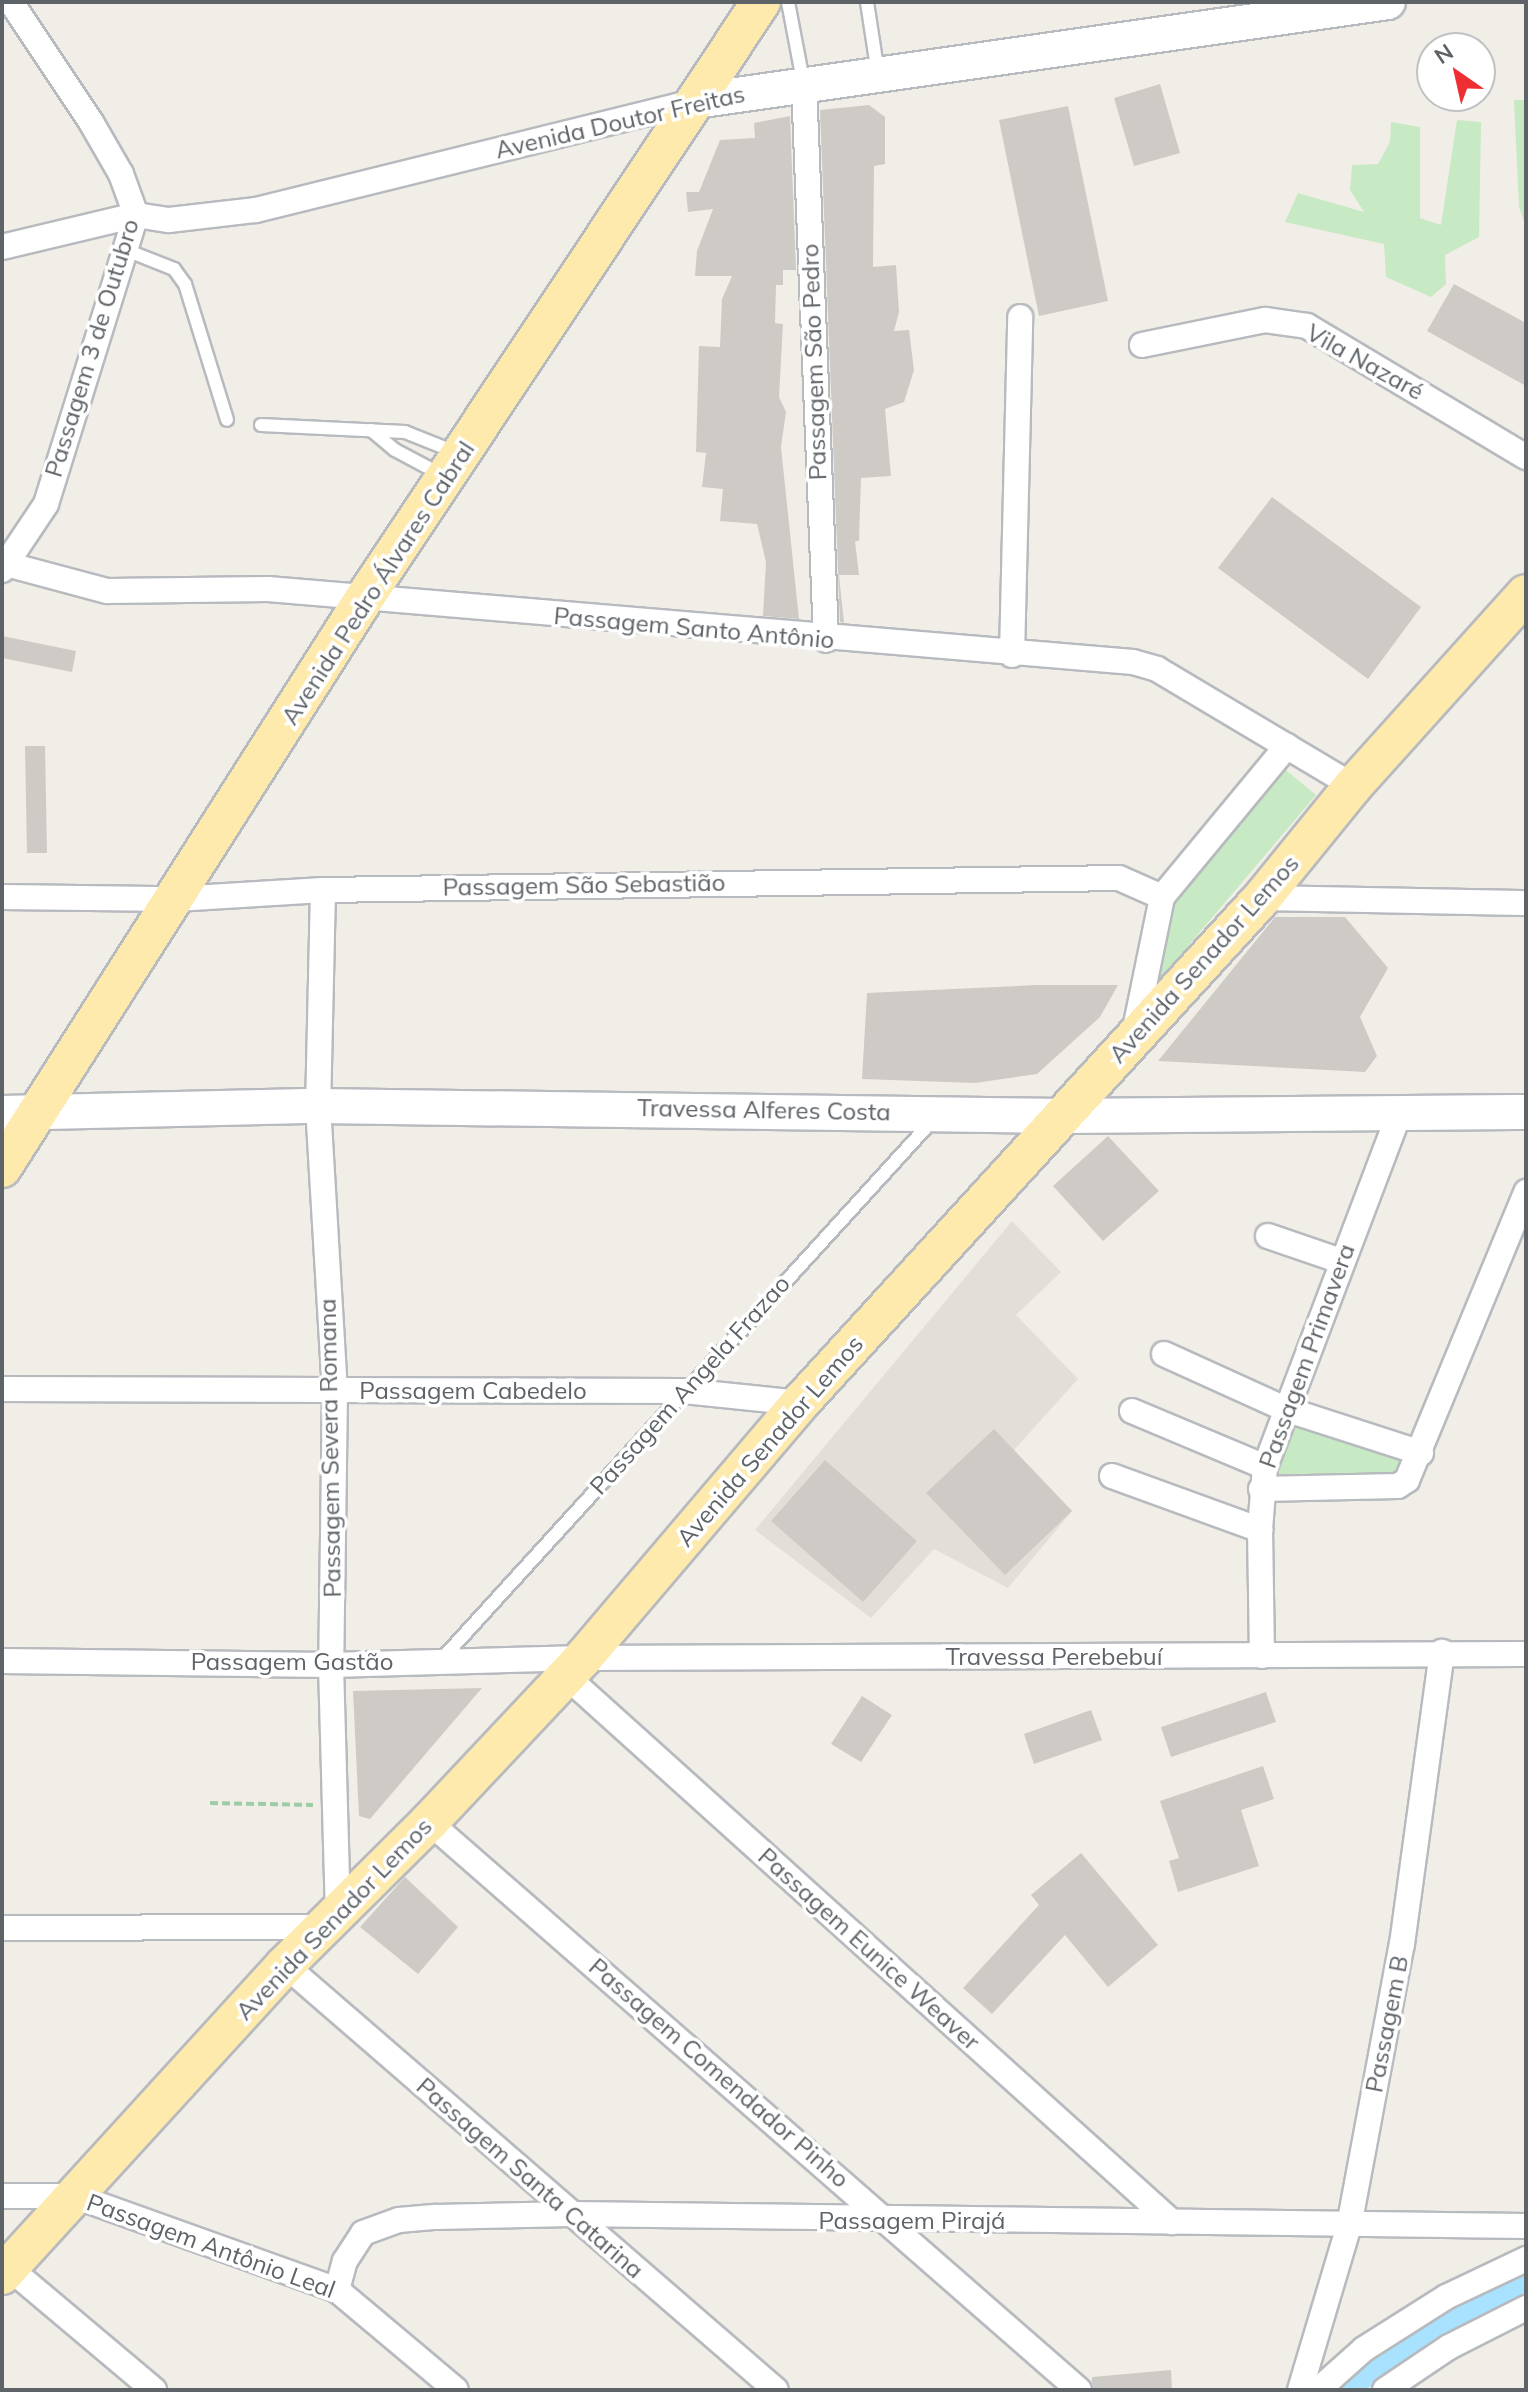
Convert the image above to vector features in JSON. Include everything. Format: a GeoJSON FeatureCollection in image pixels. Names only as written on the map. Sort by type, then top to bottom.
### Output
{"type":"FeatureCollection","features":[{"type":"Feature","properties":{"kind":"main road","name":"Avenida Pedro Álvares Cabral"},"geometry":{"type":"LineString","coordinates":[[2,1168],[176,899],[364,599],[761,2]]}},
{"type":"Feature","properties":{"kind":"main road","name":"Avenida Senador Lemos"},"geometry":{"type":"LineString","coordinates":[[5,2271],[285,1965],[429,1822],[574,1667],[800,1403],[1262,898],[1353,786],[1526,594]]}},
{"type":"Feature","properties":{"kind":"street","name":"Passagem 3 de Outubro"},"geometry":{"type":"LineString","coordinates":[[4,567],[46,504],[136,215],[121,174],[91,122],[11,2]]}},
{"type":"Feature","properties":{"kind":"street","name":"Avenida Doutor Freitas"},"geometry":{"type":"LineString","coordinates":[[2,247],[136,215],[169,220],[256,210],[695,101],[1388,2]]}},
{"type":"Feature","properties":{"kind":"street","name":"Passagem São Pedro"},"geometry":{"type":"LineString","coordinates":[[804,84],[826,640]]}},
{"type":"Feature","properties":{"kind":"street"},"geometry":{"type":"LineString","coordinates":[[1012,655],[1020,317]]}},
{"type":"Feature","properties":{"kind":"street","name":"Vila Nazaré"},"geometry":{"type":"LineString","coordinates":[[1142,345],[1265,320],[1307,326],[1526,457]]}},
{"type":"Feature","properties":{"kind":"street","name":"Passagem Santo Antônio"},"geometry":{"type":"LineString","coordinates":[[4,567],[107,591],[268,589],[826,640],[1012,655],[1095,658],[1157,669],[1353,786]]}},
{"type":"Feature","properties":{"kind":"street"},"geometry":{"type":"LineString","coordinates":[[1133,1036],[1162,897],[1287,746]]}},
{"type":"Feature","properties":{"kind":"street","name":"Passagem São Sebastião"},"geometry":{"type":"LineString","coordinates":[[2,897],[176,899],[323,890],[1119,878],[1162,897]]}},
{"type":"Feature","properties":{"kind":"street","name":"Passagem Severa Romana"},"geometry":{"type":"LineString","coordinates":[[323,890],[318,1106],[335,1391],[331,1665],[335,1805],[331,1918]]}},
{"type":"Feature","properties":{"kind":"street"},"geometry":{"type":"LineString","coordinates":[[1262,898],[1526,903]]}},
{"type":"Feature","properties":{"kind":"street","name":"Travessa Alferes Costa"},"geometry":{"type":"LineString","coordinates":[[2,1113],[318,1106],[1065,1116],[1526,1112]]}},
{"type":"Feature","properties":{"kind":"street","name":"Passagem Primavera"},"geometry":{"type":"LineString","coordinates":[[1262,1656],[1260,1530],[1263,1478],[1285,1409],[1400,1112]]}},
{"type":"Feature","properties":{"kind":"street"},"geometry":{"type":"LineString","coordinates":[[1132,1411],[1263,1478],[1398,1486],[1411,1476],[1526,1192]]}},
{"type":"Feature","properties":{"kind":"street"},"geometry":{"type":"LineString","coordinates":[[1268,1236],[1341,1261]]}},
{"type":"Feature","properties":{"kind":"street"},"geometry":{"type":"LineString","coordinates":[[1164,1354],[1285,1409],[1421,1453]]}},
{"type":"Feature","properties":{"kind":"street","name":"Passagem Cabedelo"},"geometry":{"type":"LineString","coordinates":[[2,1389],[684,1391],[800,1403]]}},
{"type":"Feature","properties":{"kind":"street"},"geometry":{"type":"LineString","coordinates":[[1112,1476],[1260,1530]]}},
{"type":"Feature","properties":{"kind":"street","name":"Travessa Perebebuí"},"geometry":{"type":"LineString","coordinates":[[574,1667],[1442,1652],[1526,1654]]}},
{"type":"Feature","properties":{"kind":"street","name":"Passagem B"},"geometry":{"type":"LineString","coordinates":[[1300,2390],[1349,2226],[1402,1944],[1442,1652]]}},
{"type":"Feature","properties":{"kind":"street","name":"Passagem Gastão"},"geometry":{"type":"LineString","coordinates":[[2,1661],[331,1665],[441,1660],[574,1667]]}},
{"type":"Feature","properties":{"kind":"street","name":"Passagem Eunice Weaver"},"geometry":{"type":"LineString","coordinates":[[574,1667],[1172,2222]]}},
{"type":"Feature","properties":{"kind":"street","name":"Passagem Comendador Pinho"},"geometry":{"type":"LineString","coordinates":[[429,1822],[891,2222],[1079,2390]]}},
{"type":"Feature","properties":{"kind":"street"},"geometry":{"type":"LineString","coordinates":[[2,1928],[331,1918]]}},
{"type":"Feature","properties":{"kind":"street","name":"Passagem Santa Catarina"},"geometry":{"type":"LineString","coordinates":[[285,1965],[776,2390]]}},
{"type":"Feature","properties":{"kind":"street","name":"Passagem Antônio Leal"},"geometry":{"type":"LineString","coordinates":[[2,2196],[75,2196],[337,2290],[456,2390]]}},
{"type":"Feature","properties":{"kind":"street","name":"Passagem Pirajá"},"geometry":{"type":"LineString","coordinates":[[337,2290],[353,2244],[376,2227],[436,2217],[571,2214],[891,2222],[1526,2226]]}},
{"type":"Feature","properties":{"kind":"street"},"geometry":{"type":"LineString","coordinates":[[1318,2390],[1387,2334],[1446,2297],[1526,2259]]}},
{"type":"Feature","properties":{"kind":"street"},"geometry":{"type":"LineString","coordinates":[[5,2271],[154,2390]]}},
{"type":"Feature","properties":{"kind":"street"},"geometry":{"type":"LineString","coordinates":[[1385,2390],[1449,2347],[1526,2308]]}},
{"type":"Feature","properties":{"kind":"lane"},"geometry":{"type":"LineString","coordinates":[[788,2],[804,84]]}},
{"type":"Feature","properties":{"kind":"lane"},"geometry":{"type":"LineString","coordinates":[[867,2],[878,74]]}},
{"type":"Feature","properties":{"kind":"lane"},"geometry":{"type":"LineString","coordinates":[[126,250],[174,269],[185,284],[227,420]]}},
{"type":"Feature","properties":{"kind":"lane"},"geometry":{"type":"LineString","coordinates":[[261,425],[405,432],[454,466]]}},
{"type":"Feature","properties":{"kind":"lane"},"geometry":{"type":"LineString","coordinates":[[371,430],[395,450],[454,466]]}},
{"type":"Feature","properties":{"kind":"lane","name":"Passagem Angela Frazao"},"geometry":{"type":"LineString","coordinates":[[441,1660],[941,1112]]}},
{"type":"Feature","properties":{"kind":"path"},"geometry":{"type":"LineString","coordinates":[[210,1803],[335,1805]]}},
{"type":"Feature","properties":{"kind":"shaded area"},"geometry":{"type":"Polygon","coordinates":[[[1012,1221],[1061,1272],[1016,1315],[1078,1379],[1014,1450],[1072,1511],[1008,1588],[934,1549],[871,1618],[755,1530],[1012,1221]]]}},
{"type":"Feature","properties":{"kind":"green space"},"geometry":{"type":"Polygon","coordinates":[[[1514,100],[1526,100],[1526,227],[1519,207],[1514,100]]]}},
{"type":"Feature","properties":{"kind":"green space"},"geometry":{"type":"Polygon","coordinates":[[[1457,120],[1481,122],[1479,237],[1445,255],[1446,284],[1431,297],[1386,277],[1384,244],[1285,222],[1298,193],[1364,212],[1350,190],[1352,165],[1378,164],[1390,142],[1391,122],[1420,127],[1420,218],[1441,225],[1457,120]]]}},
{"type":"Feature","properties":{"kind":"green space"},"geometry":{"type":"Polygon","coordinates":[[[1281,766],[1316,795],[1160,979],[1158,933],[1172,903],[1281,766]]]}},
{"type":"Feature","properties":{"kind":"green space"},"geometry":{"type":"Polygon","coordinates":[[[1289,1418],[1415,1453],[1391,1475],[1278,1479],[1271,1470],[1289,1418]]]}},
{"type":"Feature","properties":{"kind":"water"},"geometry":{"type":"Polygon","coordinates":[[[1526,2267],[1526,2299],[1364,2390],[1331,2390],[1431,2313],[1526,2267]]]}},
{"type":"Feature","properties":{"kind":"building"},"geometry":{"type":"Polygon","coordinates":[[[1160,84],[1180,153],[1134,166],[1114,98],[1160,84]]]}},
{"type":"Feature","properties":{"kind":"building"},"geometry":{"type":"Polygon","coordinates":[[[869,105],[885,117],[885,164],[874,166],[873,267],[896,265],[899,312],[894,331],[909,330],[914,370],[904,402],[885,409],[891,476],[861,478],[859,541],[855,541],[859,575],[839,575],[844,623],[840,622],[820,110],[869,105]]]}},
{"type":"Feature","properties":{"kind":"building"},"geometry":{"type":"Polygon","coordinates":[[[1068,106],[1108,301],[1039,316],[999,120],[1068,106]]]}},
{"type":"Feature","properties":{"kind":"building"},"geometry":{"type":"Polygon","coordinates":[[[790,116],[796,270],[783,270],[783,285],[776,285],[775,323],[783,324],[779,397],[786,412],[781,447],[799,619],[763,616],[766,562],[757,524],[720,521],[723,489],[702,487],[706,453],[696,452],[699,346],[720,347],[722,299],[732,276],[695,276],[697,251],[713,209],[688,212],[686,192],[699,192],[720,140],[755,138],[754,123],[790,116]]]}},
{"type":"Feature","properties":{"kind":"building"},"geometry":{"type":"Polygon","coordinates":[[[1454,284],[1526,323],[1526,386],[1427,331],[1454,284]]]}},
{"type":"Feature","properties":{"kind":"building"},"geometry":{"type":"Polygon","coordinates":[[[1272,497],[1421,607],[1368,679],[1218,568],[1272,497]]]}},
{"type":"Feature","properties":{"kind":"building"},"geometry":{"type":"Polygon","coordinates":[[[2,636],[76,651],[72,672],[2,658],[2,636]]]}},
{"type":"Feature","properties":{"kind":"building"},"geometry":{"type":"Polygon","coordinates":[[[25,746],[45,746],[47,853],[27,853],[25,746]]]}},
{"type":"Feature","properties":{"kind":"building"},"geometry":{"type":"Polygon","coordinates":[[[1275,917],[1345,917],[1388,968],[1360,1017],[1377,1056],[1365,1072],[1158,1061],[1275,917]]]}},
{"type":"Feature","properties":{"kind":"building"},"geometry":{"type":"Polygon","coordinates":[[[1037,985],[1118,985],[1100,1017],[1037,1074],[975,1083],[862,1079],[867,993],[1037,985]]]}},
{"type":"Feature","properties":{"kind":"building"},"geometry":{"type":"Polygon","coordinates":[[[1108,1136],[1159,1191],[1103,1241],[1053,1186],[1108,1136]]]}},
{"type":"Feature","properties":{"kind":"building"},"geometry":{"type":"Polygon","coordinates":[[[994,1429],[1072,1511],[1005,1575],[926,1493],[994,1429]]]}},
{"type":"Feature","properties":{"kind":"building"},"geometry":{"type":"Polygon","coordinates":[[[825,1460],[917,1541],[863,1602],[771,1521],[825,1460]]]}},
{"type":"Feature","properties":{"kind":"building"},"geometry":{"type":"Polygon","coordinates":[[[482,1688],[370,1819],[359,1816],[353,1691],[482,1688]]]}},
{"type":"Feature","properties":{"kind":"building"},"geometry":{"type":"Polygon","coordinates":[[[1266,1692],[1276,1722],[1171,1757],[1161,1727],[1266,1692]]]}},
{"type":"Feature","properties":{"kind":"building"},"geometry":{"type":"Polygon","coordinates":[[[862,1696],[892,1715],[861,1762],[831,1744],[862,1696]]]}},
{"type":"Feature","properties":{"kind":"building"},"geometry":{"type":"Polygon","coordinates":[[[1091,1710],[1102,1740],[1034,1764],[1024,1734],[1091,1710]]]}},
{"type":"Feature","properties":{"kind":"building"},"geometry":{"type":"Polygon","coordinates":[[[1263,1766],[1274,1799],[1241,1810],[1259,1866],[1178,1892],[1169,1861],[1179,1858],[1160,1801],[1263,1766]]]}},
{"type":"Feature","properties":{"kind":"building"},"geometry":{"type":"Polygon","coordinates":[[[1081,1853],[1158,1945],[1108,1987],[1065,1935],[992,2014],[963,1988],[1039,1905],[1031,1895],[1081,1853]]]}},
{"type":"Feature","properties":{"kind":"building"},"geometry":{"type":"Polygon","coordinates":[[[405,1877],[458,1927],[418,1974],[360,1927],[405,1877]]]}},
{"type":"Feature","properties":{"kind":"building"},"geometry":{"type":"Polygon","coordinates":[[[1171,2370],[1172,2390],[1094,2390],[1092,2383],[1092,2377],[1171,2370]]]}}]}
